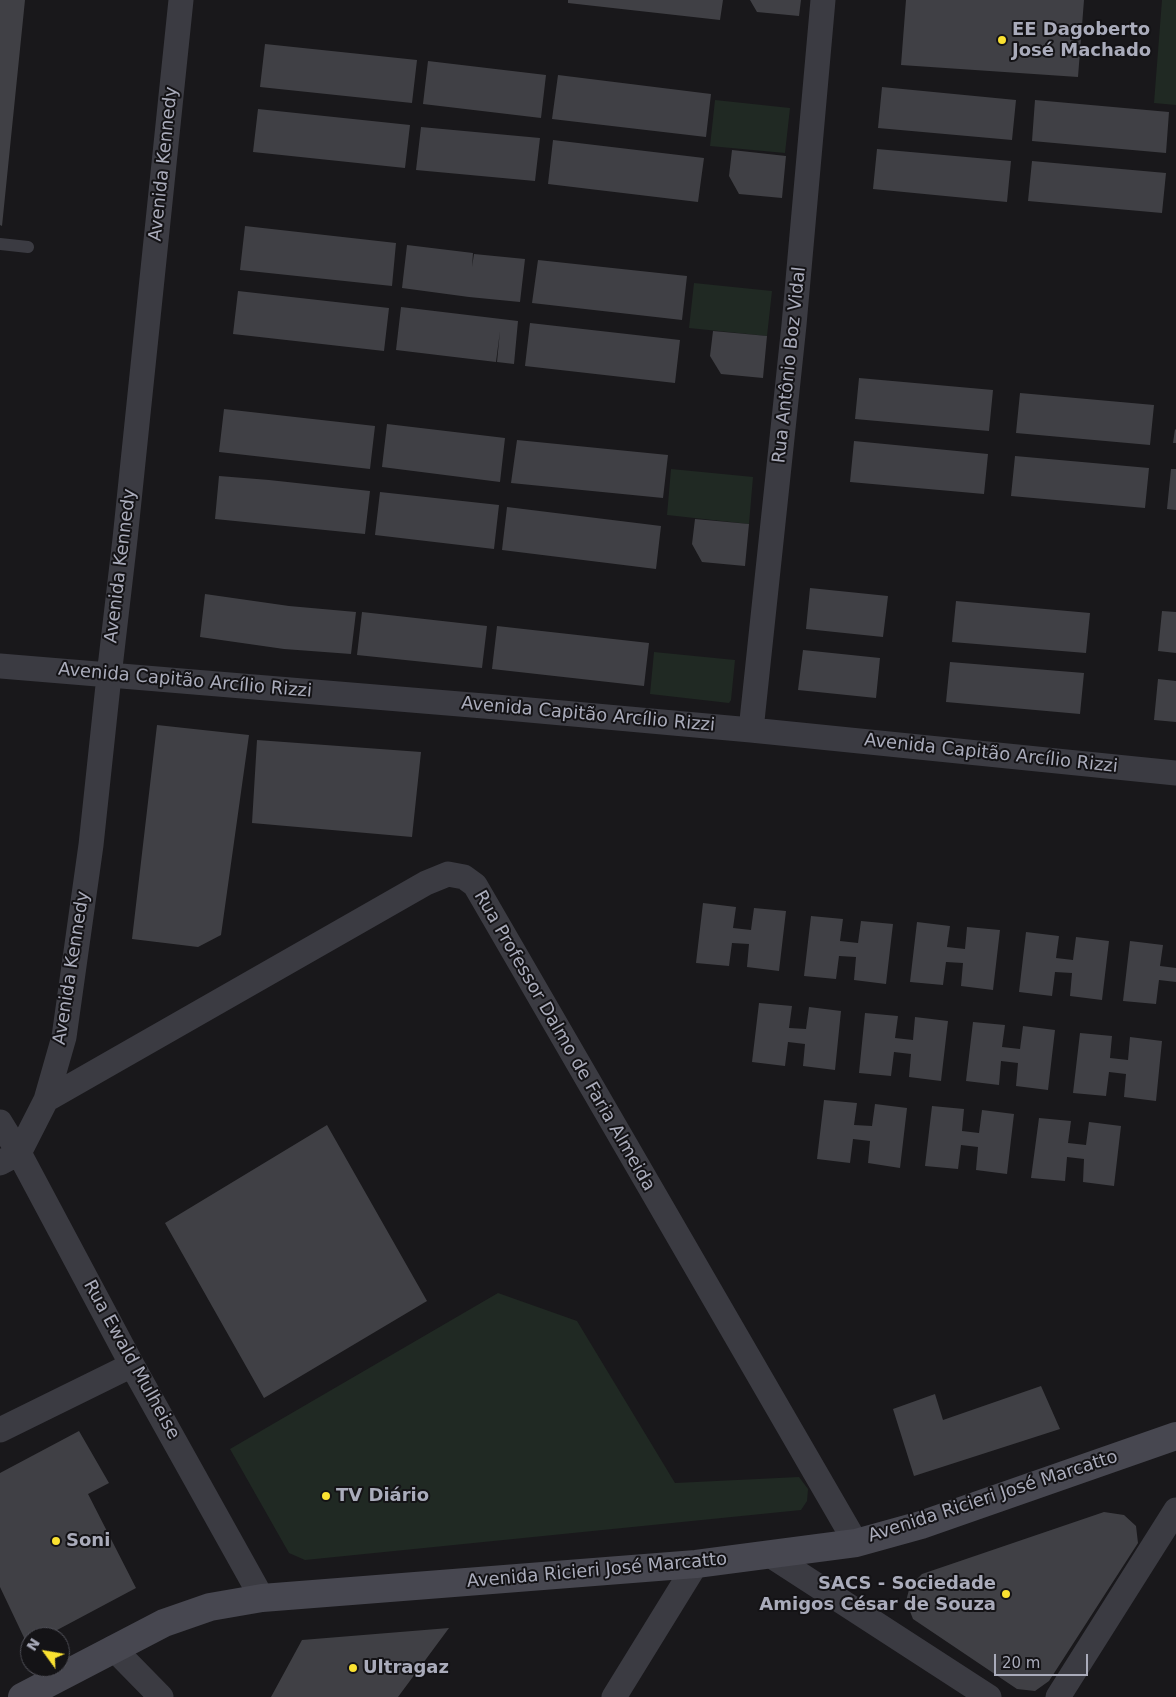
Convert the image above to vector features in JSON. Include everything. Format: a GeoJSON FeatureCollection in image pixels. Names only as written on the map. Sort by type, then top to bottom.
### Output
{"type":"FeatureCollection","features":[{"type":"Feature","properties":{"kind":"main road","name":"Avenida Ricieri José Marcatto"},"geometry":{"type":"LineString","coordinates":[[28,1696],[113,1648],[164,1623],[210,1607],[262,1598],[696,1564],[856,1543],[921,1525],[1176,1436]]}},
{"type":"Feature","properties":{"kind":"street","name":"Avenida Kennedy"},"geometry":{"type":"LineString","coordinates":[[9,1158],[46,1100],[65,1027],[91,845],[181,0]]}},
{"type":"Feature","properties":{"kind":"street","name":"Rua Antônio Boz Vidal"},"geometry":{"type":"LineString","coordinates":[[751,730],[794,326],[823,0]]}},
{"type":"Feature","properties":{"kind":"street","name":"Avenida Capitão Arcílio Rizzi"},"geometry":{"type":"LineString","coordinates":[[0,666],[751,730],[1176,773]]}},
{"type":"Feature","properties":{"kind":"street","name":"Rua Professor Dalmo de Faria Almeida"},"geometry":{"type":"LineString","coordinates":[[46,1100],[426,883],[448,874],[464,877],[475,885],[856,1543]]}},
{"type":"Feature","properties":{"kind":"street","name":"Rua Ewald Mulheise"},"geometry":{"type":"LineString","coordinates":[[0,1122],[9,1158],[132,1365],[262,1598]]}},
{"type":"Feature","properties":{"kind":"street"},"geometry":{"type":"LineString","coordinates":[[0,1430],[132,1365]]}},
{"type":"Feature","properties":{"kind":"street"},"geometry":{"type":"LineString","coordinates":[[1058,1697],[1176,1510]]}},
{"type":"Feature","properties":{"kind":"street"},"geometry":{"type":"LineString","coordinates":[[770,1555],[989,1697]]}},
{"type":"Feature","properties":{"kind":"street"},"geometry":{"type":"LineString","coordinates":[[614,1697],[696,1564]]}},
{"type":"Feature","properties":{"kind":"street"},"geometry":{"type":"LineString","coordinates":[[113,1648],[161,1697]]}},
{"type":"Feature","properties":{"kind":"lane"},"geometry":{"type":"LineString","coordinates":[[0,244],[28,247]]}},
{"type":"Feature","properties":{"kind":"shaded area"},"geometry":{"type":"Polygon","coordinates":[[[1162,0],[1176,0],[1176,105],[1154,103],[1162,0]]]}},
{"type":"Feature","properties":{"kind":"shaded area"},"geometry":{"type":"Polygon","coordinates":[[[715,100],[790,108],[785,153],[710,146],[715,100]]]}},
{"type":"Feature","properties":{"kind":"shaded area"},"geometry":{"type":"Polygon","coordinates":[[[694,283],[772,291],[767,336],[689,328],[694,283]]]}},
{"type":"Feature","properties":{"kind":"shaded area"},"geometry":{"type":"Polygon","coordinates":[[[671,469],[753,477],[749,524],[667,515],[671,469]]]}},
{"type":"Feature","properties":{"kind":"shaded area"},"geometry":{"type":"Polygon","coordinates":[[[654,652],[735,660],[731,700],[729,703],[650,694],[654,652]]]}},
{"type":"Feature","properties":{"kind":"shaded area"},"geometry":{"type":"Polygon","coordinates":[[[498,1293],[577,1321],[675,1483],[799,1477],[808,1489],[807,1501],[801,1510],[305,1560],[289,1553],[230,1449],[498,1293]]]}},
{"type":"Feature","properties":{"kind":"building"},"geometry":{"type":"Polygon","coordinates":[[[0,0],[25,0],[2,226],[0,225],[0,0]]]}},
{"type":"Feature","properties":{"kind":"building"},"geometry":{"type":"Polygon","coordinates":[[[568,0],[723,0],[720,20],[568,3],[568,0]]]}},
{"type":"Feature","properties":{"kind":"building"},"geometry":{"type":"Polygon","coordinates":[[[750,0],[801,0],[799,16],[757,12],[750,0]]]}},
{"type":"Feature","properties":{"kind":"building"},"geometry":{"type":"Polygon","coordinates":[[[906,0],[1084,0],[1078,77],[901,65],[906,0]]]}},
{"type":"Feature","properties":{"kind":"building"},"geometry":{"type":"Polygon","coordinates":[[[265,44],[417,60],[412,103],[260,87],[265,44]]]}},
{"type":"Feature","properties":{"kind":"building"},"geometry":{"type":"Polygon","coordinates":[[[428,61],[546,75],[541,118],[423,104],[428,61]]]}},
{"type":"Feature","properties":{"kind":"building"},"geometry":{"type":"Polygon","coordinates":[[[558,75],[711,94],[706,137],[552,119],[558,75]]]}},
{"type":"Feature","properties":{"kind":"building"},"geometry":{"type":"Polygon","coordinates":[[[882,87],[1016,100],[1012,140],[878,128],[882,87]]]}},
{"type":"Feature","properties":{"kind":"building"},"geometry":{"type":"Polygon","coordinates":[[[1035,100],[1169,112],[1166,153],[1032,141],[1035,100]]]}},
{"type":"Feature","properties":{"kind":"building"},"geometry":{"type":"Polygon","coordinates":[[[258,109],[410,125],[405,168],[253,152],[258,109]]]}},
{"type":"Feature","properties":{"kind":"building"},"geometry":{"type":"Polygon","coordinates":[[[421,127],[540,138],[535,181],[416,170],[421,127]]]}},
{"type":"Feature","properties":{"kind":"building"},"geometry":{"type":"Polygon","coordinates":[[[553,140],[704,158],[698,202],[548,184],[553,140]]]}},
{"type":"Feature","properties":{"kind":"building"},"geometry":{"type":"Polygon","coordinates":[[[877,149],[1011,161],[1007,202],[873,189],[877,149]]]}},
{"type":"Feature","properties":{"kind":"building"},"geometry":{"type":"Polygon","coordinates":[[[732,150],[786,156],[782,198],[739,194],[729,176],[732,150]]]}},
{"type":"Feature","properties":{"kind":"building"},"geometry":{"type":"Polygon","coordinates":[[[1032,161],[1166,173],[1162,213],[1028,201],[1032,161]]]}},
{"type":"Feature","properties":{"kind":"building"},"geometry":{"type":"Polygon","coordinates":[[[245,226],[396,243],[392,286],[240,270],[245,226]]]}},
{"type":"Feature","properties":{"kind":"building"},"geometry":{"type":"Polygon","coordinates":[[[407,245],[473,253],[472,267],[474,254],[525,259],[520,302],[402,288],[407,245]]]}},
{"type":"Feature","properties":{"kind":"building"},"geometry":{"type":"Polygon","coordinates":[[[538,260],[687,276],[682,320],[532,303],[538,260]]]}},
{"type":"Feature","properties":{"kind":"building"},"geometry":{"type":"Polygon","coordinates":[[[238,291],[389,308],[384,351],[233,334],[238,291]]]}},
{"type":"Feature","properties":{"kind":"building"},"geometry":{"type":"Polygon","coordinates":[[[401,307],[518,321],[514,364],[497,362],[500,331],[496,362],[396,350],[401,307]]]}},
{"type":"Feature","properties":{"kind":"building"},"geometry":{"type":"Polygon","coordinates":[[[530,323],[680,340],[675,383],[525,366],[530,323]]]}},
{"type":"Feature","properties":{"kind":"building"},"geometry":{"type":"Polygon","coordinates":[[[713,331],[767,336],[763,378],[721,374],[710,356],[713,331]]]}},
{"type":"Feature","properties":{"kind":"building"},"geometry":{"type":"Polygon","coordinates":[[[859,378],[993,390],[989,431],[855,419],[859,378]]]}},
{"type":"Feature","properties":{"kind":"building"},"geometry":{"type":"Polygon","coordinates":[[[1020,393],[1154,405],[1150,445],[1016,433],[1020,393]]]}},
{"type":"Feature","properties":{"kind":"building"},"geometry":{"type":"Polygon","coordinates":[[[224,409],[375,426],[370,469],[219,452],[224,409]]]}},
{"type":"Feature","properties":{"kind":"building"},"geometry":{"type":"Polygon","coordinates":[[[387,424],[505,438],[500,482],[382,467],[387,424]]]}},
{"type":"Feature","properties":{"kind":"building"},"geometry":{"type":"Polygon","coordinates":[[[1175,429],[1176,443],[1173,443],[1175,429]]]}},
{"type":"Feature","properties":{"kind":"building"},"geometry":{"type":"Polygon","coordinates":[[[517,440],[668,455],[663,498],[511,483],[517,440]]]}},
{"type":"Feature","properties":{"kind":"building"},"geometry":{"type":"Polygon","coordinates":[[[854,441],[988,454],[984,494],[850,482],[854,441]]]}},
{"type":"Feature","properties":{"kind":"building"},"geometry":{"type":"Polygon","coordinates":[[[1015,456],[1149,468],[1145,508],[1011,496],[1015,456]]]}},
{"type":"Feature","properties":{"kind":"building"},"geometry":{"type":"Polygon","coordinates":[[[1171,469],[1176,469],[1176,510],[1167,509],[1171,469]]]}},
{"type":"Feature","properties":{"kind":"building"},"geometry":{"type":"Polygon","coordinates":[[[219,476],[370,491],[365,534],[215,519],[219,476]]]}},
{"type":"Feature","properties":{"kind":"building"},"geometry":{"type":"Polygon","coordinates":[[[380,492],[499,505],[494,549],[375,535],[380,492]]]}},
{"type":"Feature","properties":{"kind":"building"},"geometry":{"type":"Polygon","coordinates":[[[507,507],[661,526],[656,569],[502,550],[507,507]]]}},
{"type":"Feature","properties":{"kind":"building"},"geometry":{"type":"Polygon","coordinates":[[[695,519],[749,524],[745,566],[702,562],[692,544],[695,519]]]}},
{"type":"Feature","properties":{"kind":"building"},"geometry":{"type":"Polygon","coordinates":[[[810,588],[888,596],[883,637],[806,629],[810,588]]]}},
{"type":"Feature","properties":{"kind":"building"},"geometry":{"type":"Polygon","coordinates":[[[205,594],[289,606],[356,612],[351,654],[284,649],[200,637],[205,594]]]}},
{"type":"Feature","properties":{"kind":"building"},"geometry":{"type":"Polygon","coordinates":[[[956,601],[1090,613],[1086,653],[952,642],[956,601]]]}},
{"type":"Feature","properties":{"kind":"building"},"geometry":{"type":"Polygon","coordinates":[[[1162,611],[1176,612],[1176,653],[1158,651],[1162,611]]]}},
{"type":"Feature","properties":{"kind":"building"},"geometry":{"type":"Polygon","coordinates":[[[362,612],[487,626],[482,668],[357,655],[362,612]]]}},
{"type":"Feature","properties":{"kind":"building"},"geometry":{"type":"Polygon","coordinates":[[[497,626],[649,643],[644,686],[492,669],[497,626]]]}},
{"type":"Feature","properties":{"kind":"building"},"geometry":{"type":"Polygon","coordinates":[[[803,650],[880,658],[876,698],[798,690],[803,650]]]}},
{"type":"Feature","properties":{"kind":"building"},"geometry":{"type":"Polygon","coordinates":[[[950,662],[1084,673],[1080,714],[946,702],[950,662]]]}},
{"type":"Feature","properties":{"kind":"building"},"geometry":{"type":"Polygon","coordinates":[[[1158,679],[1176,681],[1176,722],[1154,720],[1158,679]]]}},
{"type":"Feature","properties":{"kind":"building"},"geometry":{"type":"Polygon","coordinates":[[[157,725],[249,735],[221,935],[198,947],[132,939],[157,725]]]}},
{"type":"Feature","properties":{"kind":"building"},"geometry":{"type":"Polygon","coordinates":[[[257,740],[421,752],[412,837],[252,823],[257,740]]]}},
{"type":"Feature","properties":{"kind":"building"},"geometry":{"type":"Polygon","coordinates":[[[703,903],[736,907],[733,928],[751,930],[754,908],[786,911],[779,971],[747,967],[749,944],[732,943],[729,966],[696,963],[703,903]]]}},
{"type":"Feature","properties":{"kind":"building"},"geometry":{"type":"Polygon","coordinates":[[[811,916],[843,919],[840,941],[858,943],[861,921],[893,924],[886,984],[854,980],[856,957],[839,956],[836,979],[804,976],[811,916]]]}},
{"type":"Feature","properties":{"kind":"building"},"geometry":{"type":"Polygon","coordinates":[[[917,922],[950,926],[947,947],[965,949],[967,927],[1000,930],[993,990],[961,986],[963,963],[946,962],[943,985],[910,982],[917,922]]]}},
{"type":"Feature","properties":{"kind":"building"},"geometry":{"type":"Polygon","coordinates":[[[1026,932],[1059,936],[1056,958],[1073,960],[1076,937],[1109,941],[1102,1000],[1070,996],[1072,973],[1055,972],[1052,996],[1019,992],[1026,932]]]}},
{"type":"Feature","properties":{"kind":"building"},"geometry":{"type":"Polygon","coordinates":[[[1130,941],[1163,945],[1160,966],[1176,968],[1176,982],[1159,980],[1156,1004],[1123,1001],[1130,941]]]}},
{"type":"Feature","properties":{"kind":"building"},"geometry":{"type":"Polygon","coordinates":[[[759,1003],[792,1006],[789,1028],[806,1029],[809,1007],[841,1011],[835,1070],[803,1066],[805,1044],[788,1042],[785,1066],[752,1062],[759,1003]]]}},
{"type":"Feature","properties":{"kind":"building"},"geometry":{"type":"Polygon","coordinates":[[[865,1013],[898,1016],[895,1038],[913,1040],[915,1017],[948,1021],[941,1081],[909,1077],[911,1054],[894,1052],[891,1076],[859,1073],[865,1013]]]}},
{"type":"Feature","properties":{"kind":"building"},"geometry":{"type":"Polygon","coordinates":[[[973,1022],[1005,1025],[1002,1047],[1020,1049],[1023,1026],[1055,1030],[1048,1090],[1016,1086],[1018,1063],[1001,1061],[999,1085],[966,1081],[973,1022]]]}},
{"type":"Feature","properties":{"kind":"building"},"geometry":{"type":"Polygon","coordinates":[[[1080,1033],[1112,1036],[1110,1058],[1128,1060],[1130,1037],[1162,1041],[1156,1101],[1124,1097],[1126,1074],[1109,1072],[1106,1096],[1073,1093],[1080,1033]]]}},
{"type":"Feature","properties":{"kind":"building"},"geometry":{"type":"Polygon","coordinates":[[[824,1100],[857,1103],[854,1125],[872,1126],[875,1104],[907,1108],[900,1168],[868,1163],[870,1141],[853,1139],[850,1163],[817,1159],[824,1100]]]}},
{"type":"Feature","properties":{"kind":"building"},"geometry":{"type":"Polygon","coordinates":[[[932,1106],[964,1109],[962,1131],[979,1133],[982,1110],[1014,1114],[1007,1174],[976,1170],[978,1147],[961,1145],[958,1169],[925,1166],[932,1106]]]}},
{"type":"Feature","properties":{"kind":"building"},"geometry":{"type":"Polygon","coordinates":[[[1039,1118],[1071,1121],[1068,1143],[1086,1145],[1089,1122],[1121,1126],[1114,1186],[1083,1182],[1084,1159],[1067,1157],[1065,1181],[1031,1178],[1039,1118]]]}},
{"type":"Feature","properties":{"kind":"building"},"geometry":{"type":"Polygon","coordinates":[[[327,1125],[427,1301],[264,1398],[165,1223],[327,1125]]]}},
{"type":"Feature","properties":{"kind":"building"},"geometry":{"type":"Polygon","coordinates":[[[1041,1386],[1060,1429],[914,1476],[893,1409],[935,1394],[943,1420],[1041,1386]]]}},
{"type":"Feature","properties":{"kind":"building","name":"Soni"},"geometry":{"type":"Polygon","coordinates":[[[79,1431],[109,1483],[88,1494],[136,1588],[63,1627],[20,1627],[20,1629],[0,1587],[0,1473],[79,1431]]]}},
{"type":"Feature","properties":{"kind":"building","name":"SACS - Sociedade Amigos César de Souza"},"geometry":{"type":"Polygon","coordinates":[[[1104,1512],[1124,1515],[1136,1526],[1138,1543],[1049,1681],[1035,1691],[1017,1689],[913,1619],[906,1601],[910,1586],[922,1574],[1104,1512]]]}},
{"type":"Feature","properties":{"kind":"building","name":"Ultragaz"},"geometry":{"type":"Polygon","coordinates":[[[449,1628],[398,1697],[271,1697],[302,1640],[449,1628]]]}},
{"type":"Feature","properties":{"kind":"place","name":"EE Dagoberto José Machado"},"geometry":{"type":"Point","coordinates":[1002,40]}},
{"type":"Feature","properties":{"kind":"place","name":"TV Diário"},"geometry":{"type":"Point","coordinates":[326,1496]}},
{"type":"Feature","properties":{"kind":"place","name":"Soni"},"geometry":{"type":"Point","coordinates":[56,1541]}},
{"type":"Feature","properties":{"kind":"place","name":"SACS - Sociedade Amigos César de Souza"},"geometry":{"type":"Point","coordinates":[1006,1594]}},
{"type":"Feature","properties":{"kind":"place","name":"Ultragaz"},"geometry":{"type":"Point","coordinates":[353,1668]}}]}
